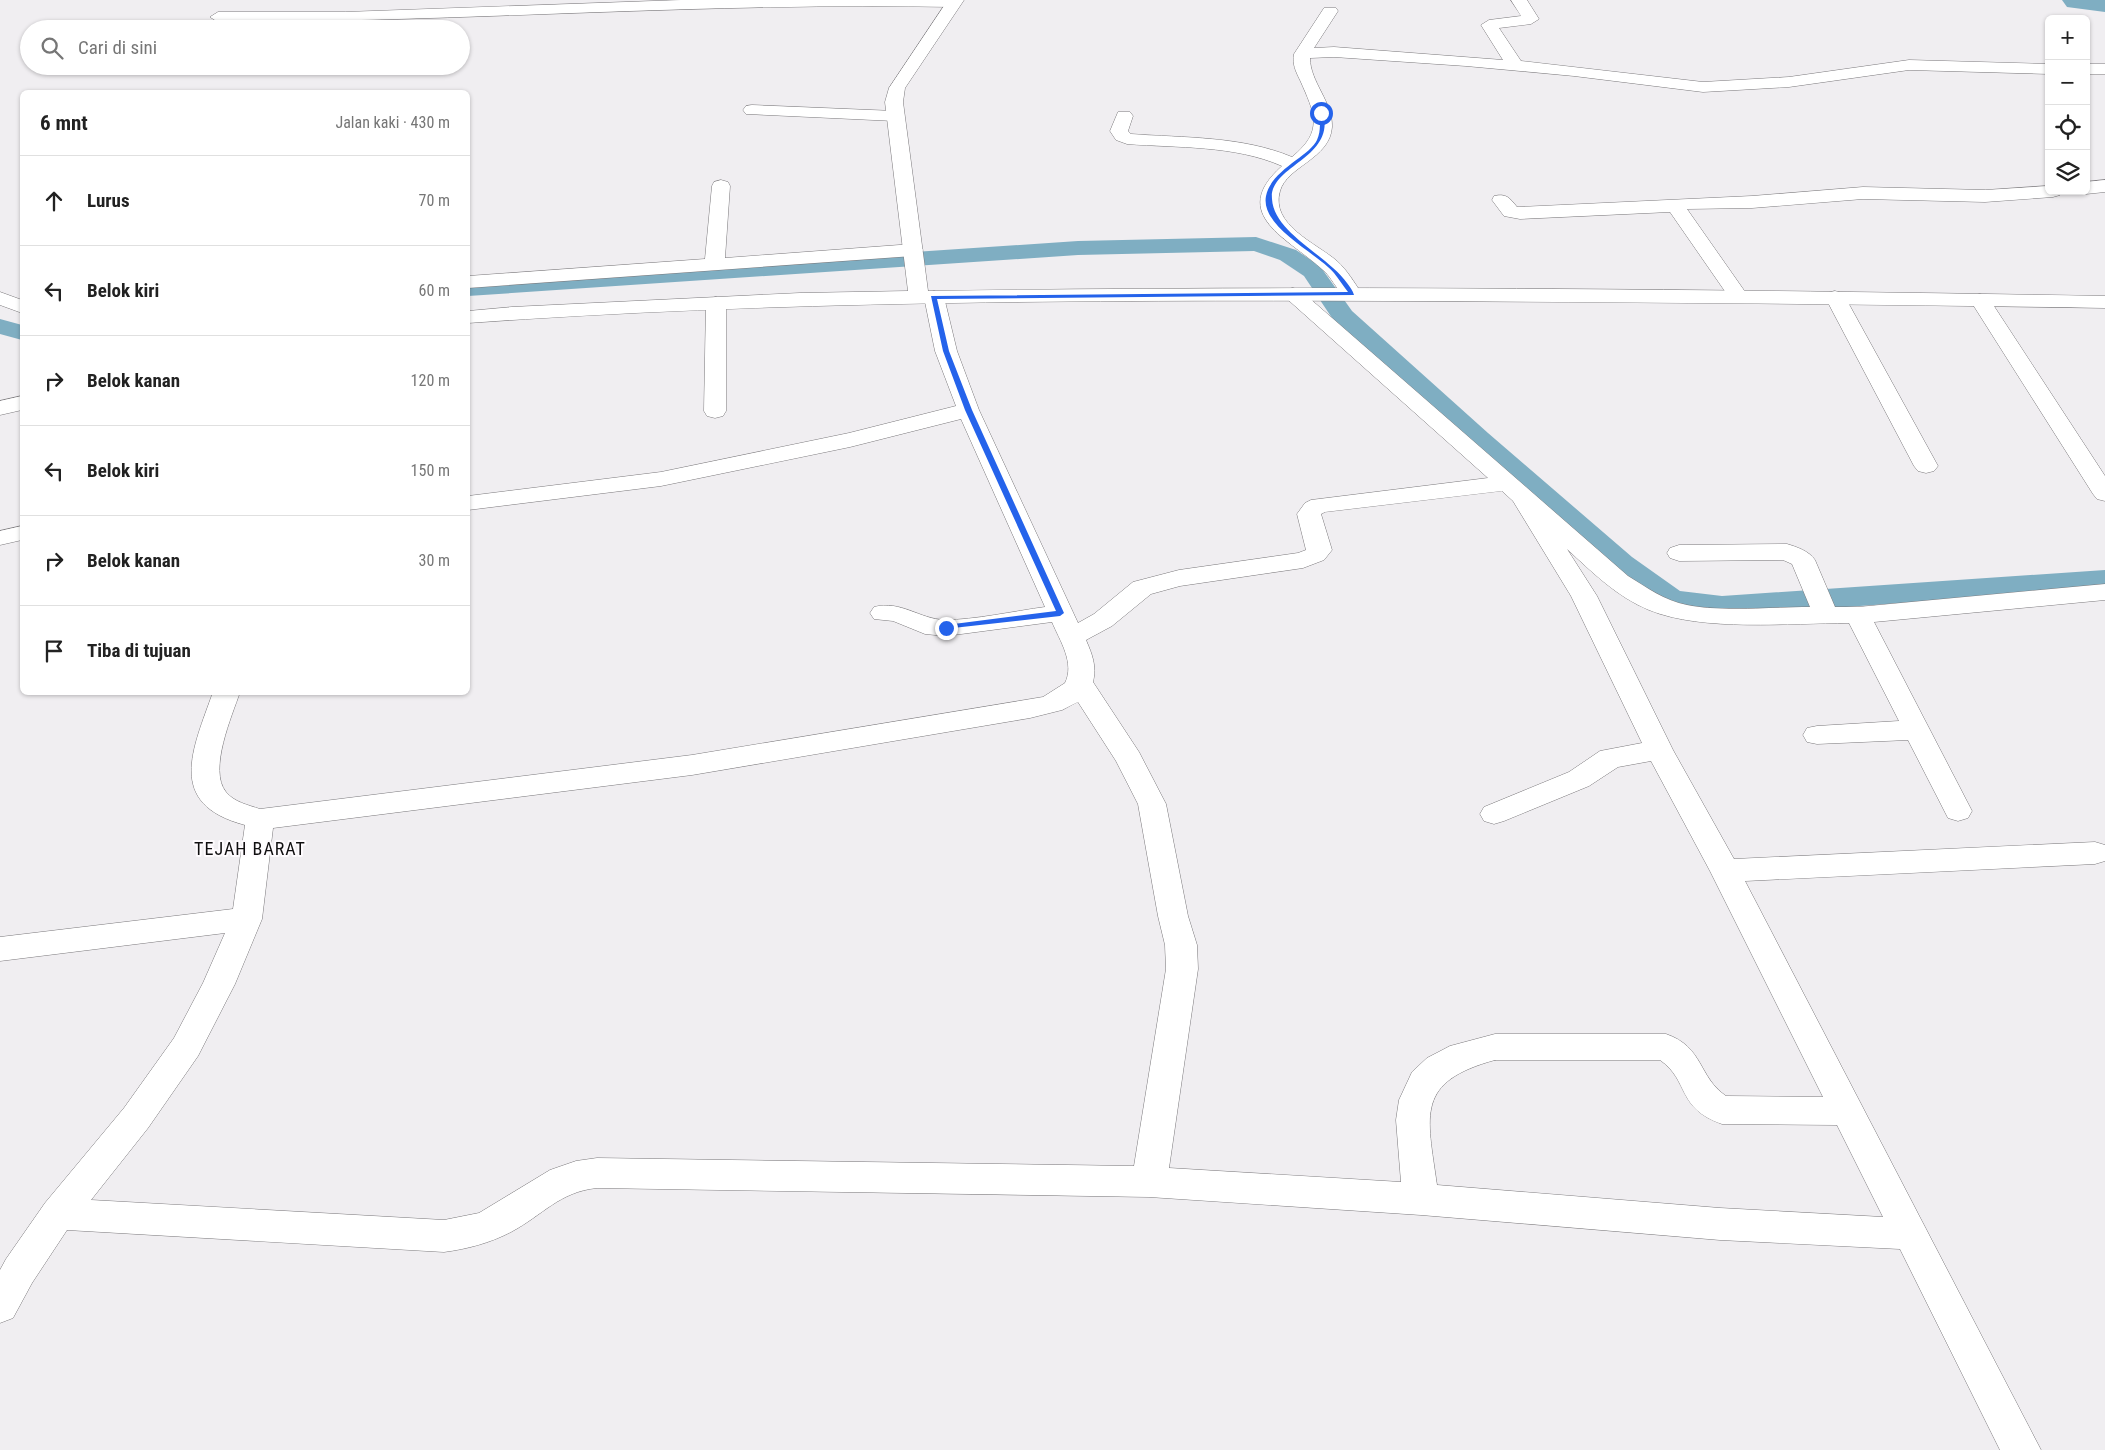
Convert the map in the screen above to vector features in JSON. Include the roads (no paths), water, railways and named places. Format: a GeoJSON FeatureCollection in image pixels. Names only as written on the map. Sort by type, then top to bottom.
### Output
{"type":"FeatureCollection","features":[{"type":"Feature","properties":{"kind":"street"},"geometry":{"type":"LineString","coordinates":[[1516,66],[1489,25],[1531,19],[1519,0]]}},
{"type":"Feature","properties":{"kind":"street"},"geometry":{"type":"LineString","coordinates":[[218,17],[345,17],[694,2],[955,1]]}},
{"type":"Feature","properties":{"kind":"street"},"geometry":{"type":"LineString","coordinates":[[226,695],[207,752],[205,787],[213,798],[227,810],[242,816],[260,819],[692,765],[1010,713],[1052,704],[1070,696],[1080,683],[1083,669],[1072,637],[968,410],[926,297],[914,258],[894,102],[897,88],[955,1]]}},
{"type":"Feature","properties":{"kind":"street"},"geometry":{"type":"LineString","coordinates":[[1330,11],[1302,54],[1301,61],[1321,113],[1323,130],[1319,143],[1293,164],[1271,190],[1269,196],[1271,212],[1279,225],[1336,272],[1345,294]]}},
{"type":"Feature","properties":{"kind":"street"},"geometry":{"type":"LineString","coordinates":[[1302,54],[1349,53],[1516,66],[1703,87],[1788,82],[1909,65],[2045,69]]}},
{"type":"Feature","properties":{"kind":"street"},"geometry":{"type":"LineString","coordinates":[[2090,69],[2105,69]]}},
{"type":"Feature","properties":{"kind":"street"},"geometry":{"type":"LineString","coordinates":[[752,110],[895,116]]}},
{"type":"Feature","properties":{"kind":"street"},"geometry":{"type":"LineString","coordinates":[[1124,116],[1120,131],[1122,136],[1127,139],[1237,148],[1282,158],[1293,164]]}},
{"type":"Feature","properties":{"kind":"street"},"geometry":{"type":"LineString","coordinates":[[714,265],[721,186]]}},
{"type":"Feature","properties":{"kind":"street"},"geometry":{"type":"LineString","coordinates":[[2090,188],[2105,186]]}},
{"type":"Feature","properties":{"kind":"street"},"geometry":{"type":"LineString","coordinates":[[1501,200],[1511,212],[1520,213],[1680,211],[1696,202],[1761,202],[1863,193],[1985,196],[2045,192]]}},
{"type":"Feature","properties":{"kind":"street"},"geometry":{"type":"LineString","coordinates":[[1680,211],[1738,296]]}},
{"type":"Feature","properties":{"kind":"street"},"geometry":{"type":"LineString","coordinates":[[470,282],[714,265],[914,258]]}},
{"type":"Feature","properties":{"kind":"street"},"geometry":{"type":"LineString","coordinates":[[1301,294],[1619,582],[1657,604],[1685,613],[1717,615],[1822,605],[1858,614],[2105,592]]}},
{"type":"Feature","properties":{"kind":"street"},"geometry":{"type":"LineString","coordinates":[[470,317],[716,303],[926,297],[1345,294],[1835,297],[2105,302]]}},
{"type":"Feature","properties":{"kind":"street"},"geometry":{"type":"LineString","coordinates":[[1835,297],[1926,466]]}},
{"type":"Feature","properties":{"kind":"street"},"geometry":{"type":"LineString","coordinates":[[0,298],[20,306]]}},
{"type":"Feature","properties":{"kind":"street"},"geometry":{"type":"LineString","coordinates":[[1980,300],[2105,494]]}},
{"type":"Feature","properties":{"kind":"street"},"geometry":{"type":"LineString","coordinates":[[714,411],[716,303]]}},
{"type":"Feature","properties":{"kind":"street"},"geometry":{"type":"LineString","coordinates":[[0,408],[20,403]]}},
{"type":"Feature","properties":{"kind":"street"},"geometry":{"type":"LineString","coordinates":[[470,503],[661,478],[842,442],[968,410]]}},
{"type":"Feature","properties":{"kind":"street"},"geometry":{"type":"LineString","coordinates":[[1515,489],[1584,596],[1659,750],[1725,870],[2020,1450]]}},
{"type":"Feature","properties":{"kind":"street"},"geometry":{"type":"LineString","coordinates":[[1072,637],[1103,620],[1142,588],[1179,578],[1303,560],[1315,555],[1320,550],[1309,514],[1313,508],[1319,505],[1515,489]]}},
{"type":"Feature","properties":{"kind":"street"},"geometry":{"type":"LineString","coordinates":[[0,538],[20,533]]}},
{"type":"Feature","properties":{"kind":"street"},"geometry":{"type":"LineString","coordinates":[[1679,553],[1787,552],[1802,560],[1822,605]]}},
{"type":"Feature","properties":{"kind":"street"},"geometry":{"type":"LineString","coordinates":[[1584,596],[1619,582]]}},
{"type":"Feature","properties":{"kind":"street"},"geometry":{"type":"LineString","coordinates":[[883,613],[895,612],[905,615],[917,623],[946,628],[1060,613]]}},
{"type":"Feature","properties":{"kind":"street"},"geometry":{"type":"LineString","coordinates":[[1858,614],[1958,811]]}},
{"type":"Feature","properties":{"kind":"street"},"geometry":{"type":"LineString","coordinates":[[1080,683],[1129,759],[1152,804],[1173,916],[1181,945],[1182,969],[1149,1182]]}},
{"type":"Feature","properties":{"kind":"street"},"geometry":{"type":"LineString","coordinates":[[1817,735],[1917,730]]}},
{"type":"Feature","properties":{"kind":"street"},"geometry":{"type":"LineString","coordinates":[[1494,814],[1579,779],[1610,758],[1659,750]]}},
{"type":"Feature","properties":{"kind":"street"},"geometry":{"type":"LineString","coordinates":[[0,1306],[19,1272],[58,1214],[136,1118],[186,1047],[220,984],[248,919],[260,819]]}},
{"type":"Feature","properties":{"kind":"street"},"geometry":{"type":"LineString","coordinates":[[1725,870],[2095,853]]}},
{"type":"Feature","properties":{"kind":"street"},"geometry":{"type":"LineString","coordinates":[[0,949],[248,919]]}},
{"type":"Feature","properties":{"kind":"street"},"geometry":{"type":"LineString","coordinates":[[1421,1199],[1412,1114],[1415,1098],[1421,1085],[1443,1064],[1472,1052],[1494,1047],[1666,1047],[1681,1058],[1708,1104],[1722,1110],[1849,1111]]}},
{"type":"Feature","properties":{"kind":"street"},"geometry":{"type":"LineString","coordinates":[[58,1214],[444,1236],[471,1232],[505,1217],[536,1194],[561,1181],[589,1173],[1149,1182],[1421,1199],[1720,1224],[1911,1234]]}},
{"type":"Feature","properties":{"kind":"waterway"},"geometry":{"type":"LineString","coordinates":[[2078,0],[2105,2]]}},
{"type":"Feature","properties":{"kind":"waterway"},"geometry":{"type":"LineString","coordinates":[[470,289],[1078,248],[1256,244],[1288,255],[1312,271],[1343,316],[1478,439],[1622,563],[1672,599],[1722,606],[2105,579]]}},
{"type":"Feature","properties":{"kind":"waterway"},"geometry":{"type":"LineString","coordinates":[[0,326],[20,332]]}},
{"type":"Feature","properties":{"kind":"district","name":"TEJAH BARAT"},"geometry":{"type":"Point","coordinates":[250,848]}}]}
